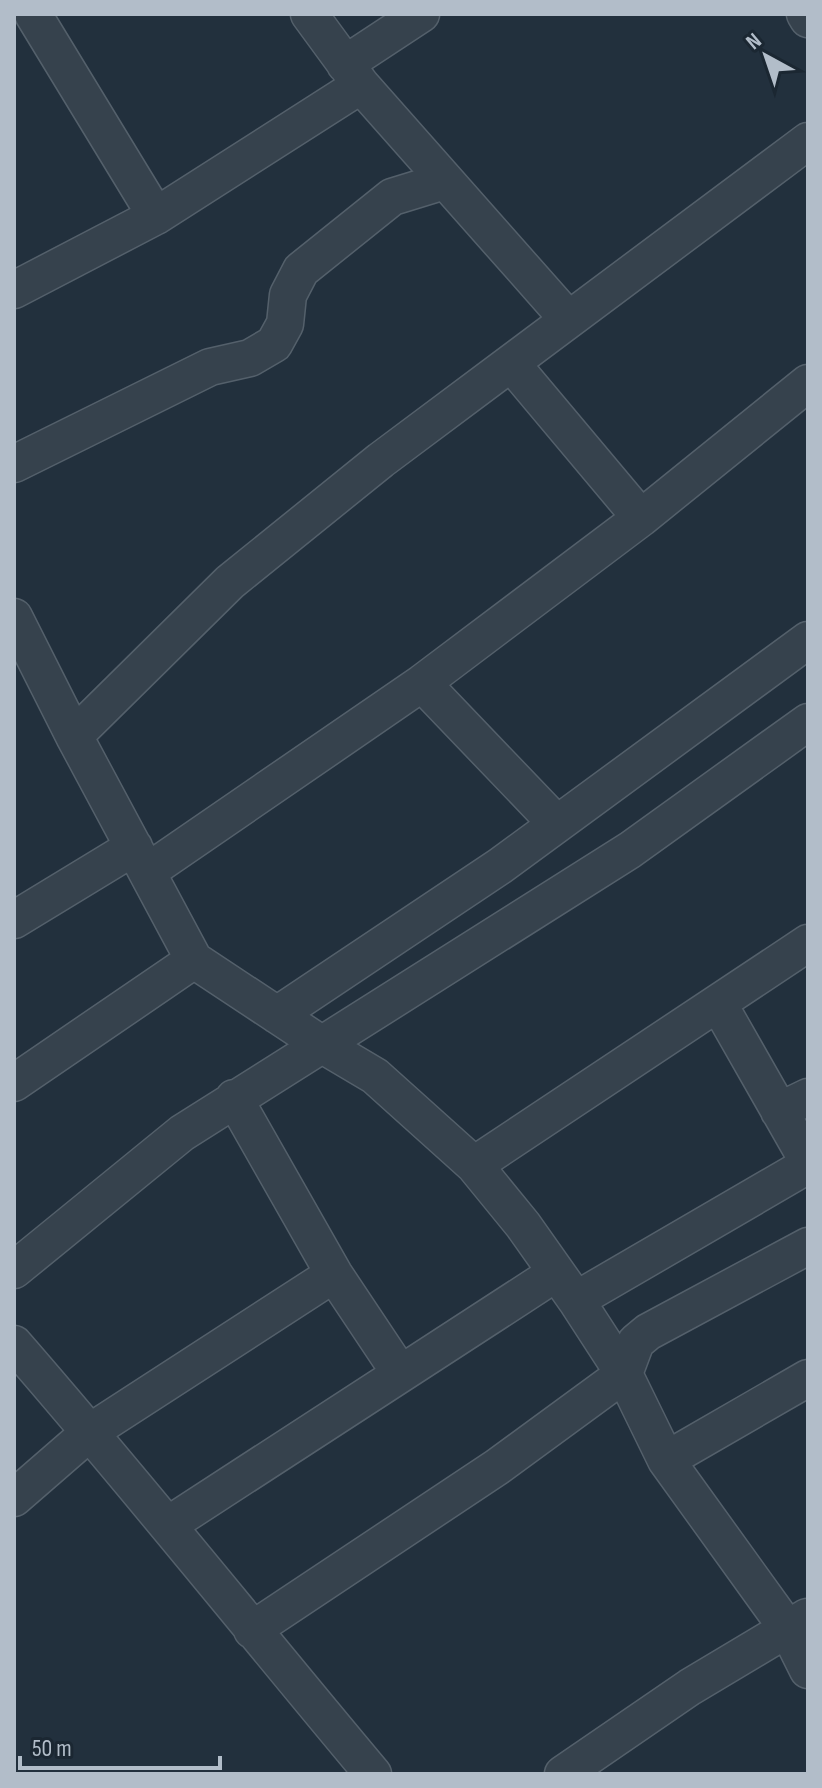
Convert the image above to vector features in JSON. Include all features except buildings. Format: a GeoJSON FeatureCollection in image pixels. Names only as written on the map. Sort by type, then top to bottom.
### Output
{"type":"FeatureCollection","features":[{"type":"Feature","properties":{"kind":"street"},"geometry":{"type":"LineString","coordinates":[[33,14],[156,216]]}},
{"type":"Feature","properties":{"kind":"street"},"geometry":{"type":"LineString","coordinates":[[309,14],[353,74],[568,319]]}},
{"type":"Feature","properties":{"kind":"street"},"geometry":{"type":"LineString","coordinates":[[14,290],[156,216],[353,74],[421,14]]}},
{"type":"Feature","properties":{"kind":"street"},"geometry":{"type":"LineString","coordinates":[[805,14],[808,19]]}},
{"type":"Feature","properties":{"kind":"street"},"geometry":{"type":"LineString","coordinates":[[74,736],[230,582],[381,460],[808,141]]}},
{"type":"Feature","properties":{"kind":"street"},"geometry":{"type":"LineString","coordinates":[[14,464],[210,367],[250,358],[274,344],[285,324],[288,295],[301,270],[392,197],[444,181]]}},
{"type":"Feature","properties":{"kind":"street"},"geometry":{"type":"LineString","coordinates":[[511,363],[641,518]]}},
{"type":"Feature","properties":{"kind":"street"},"geometry":{"type":"LineString","coordinates":[[14,920],[140,859],[422,683],[641,518],[808,383]]}},
{"type":"Feature","properties":{"kind":"street"},"geometry":{"type":"LineString","coordinates":[[14,617],[194,960],[375,1076],[474,1165],[523,1225],[624,1374],[666,1460],[797,1622],[808,1670]]}},
{"type":"Feature","properties":{"kind":"street"},"geometry":{"type":"LineString","coordinates":[[277,1015],[500,866],[808,640]]}},
{"type":"Feature","properties":{"kind":"street"},"geometry":{"type":"LineString","coordinates":[[422,683],[557,824]]}},
{"type":"Feature","properties":{"kind":"street"},"geometry":{"type":"LineString","coordinates":[[14,1270],[182,1133],[630,850],[808,722]]}},
{"type":"Feature","properties":{"kind":"street"},"geometry":{"type":"LineString","coordinates":[[474,1165],[808,943]]}},
{"type":"Feature","properties":{"kind":"street"},"geometry":{"type":"LineString","coordinates":[[14,1083],[194,960]]}},
{"type":"Feature","properties":{"kind":"street"},"geometry":{"type":"LineString","coordinates":[[168,1525],[400,1373],[808,1163],[794,1104],[718,1003]]}},
{"type":"Feature","properties":{"kind":"street"},"geometry":{"type":"LineString","coordinates":[[234,1098],[334,1274],[400,1373]]}},
{"type":"Feature","properties":{"kind":"street"},"geometry":{"type":"LineString","coordinates":[[252,1630],[497,1467],[624,1374],[636,1342],[648,1332],[808,1246]]}},
{"type":"Feature","properties":{"kind":"street"},"geometry":{"type":"LineString","coordinates":[[14,1498],[90,1432],[334,1274]]}},
{"type":"Feature","properties":{"kind":"street"},"geometry":{"type":"LineString","coordinates":[[14,1344],[373,1774]]}},
{"type":"Feature","properties":{"kind":"street"},"geometry":{"type":"LineString","coordinates":[[666,1460],[808,1378]]}},
{"type":"Feature","properties":{"kind":"street"},"geometry":{"type":"LineString","coordinates":[[563,1774],[690,1687],[797,1622]]}}]}
